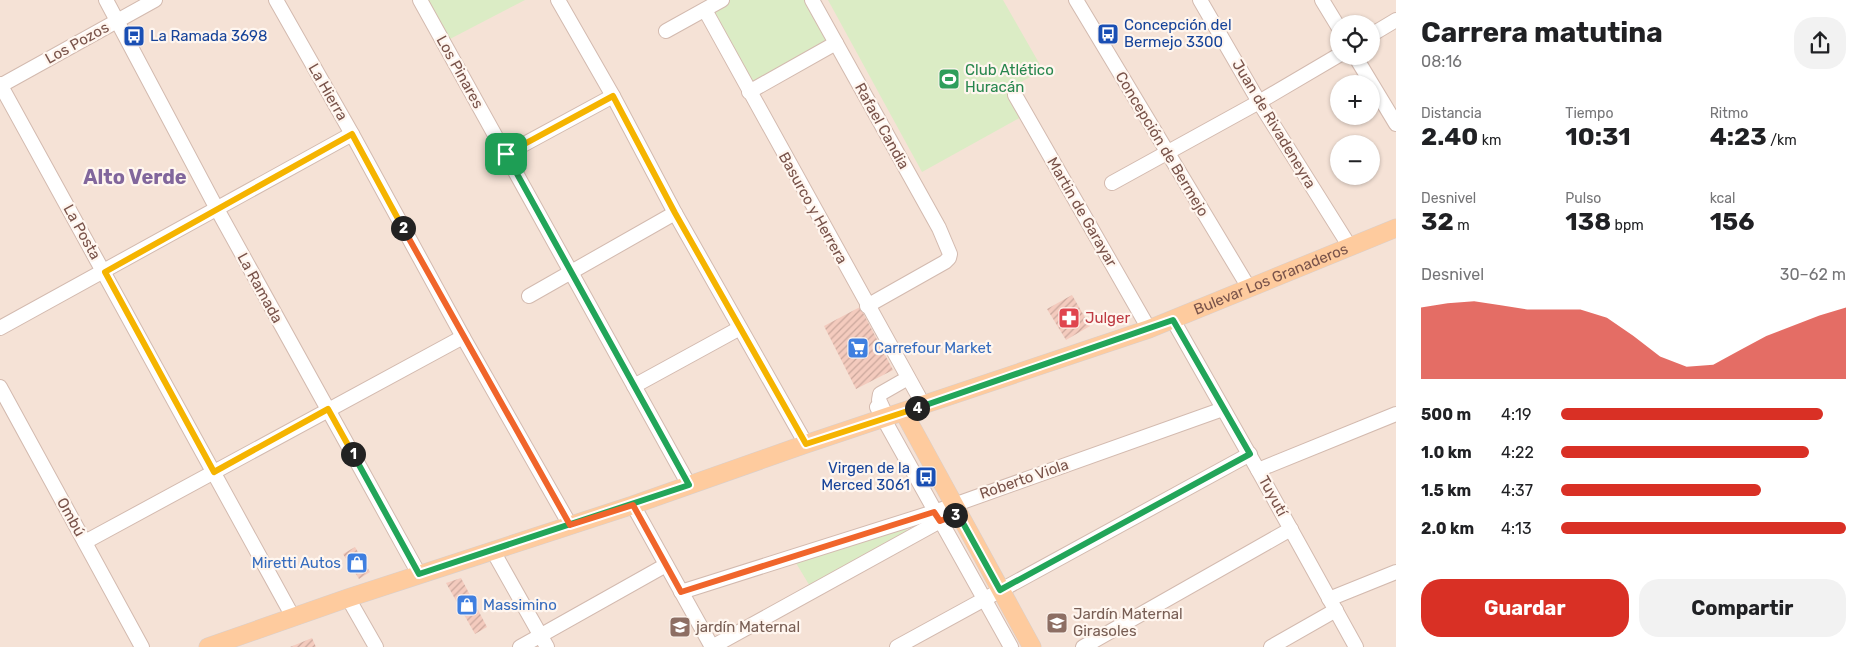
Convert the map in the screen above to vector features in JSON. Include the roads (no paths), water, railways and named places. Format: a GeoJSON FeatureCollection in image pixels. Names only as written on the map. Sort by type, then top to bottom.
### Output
{"type":"FeatureCollection","features":[{"type":"Feature","properties":{"kind":"main road","name":"Bulevar Los Granaderos"},"geometry":{"type":"LineString","coordinates":[[208,647],[419,574],[633,505],[888,414],[924,406],[1149,329],[1396,228]]}},
{"type":"Feature","properties":{"kind":"main road"},"geometry":{"type":"LineString","coordinates":[[888,414],[955,509],[1032,647]]}},
{"type":"Feature","properties":{"kind":"street","name":"La Ramada"},"geometry":{"type":"LineString","coordinates":[[106,0],[216,209],[419,574]]}},
{"type":"Feature","properties":{"kind":"street","name":"Los Pozos"},"geometry":{"type":"LineString","coordinates":[[0,85],[155,0]]}},
{"type":"Feature","properties":{"kind":"street","name":"La Hierra"},"geometry":{"type":"LineString","coordinates":[[276,0],[463,337],[570,525]]}},
{"type":"Feature","properties":{"kind":"street","name":"Los Pinares"},"geometry":{"type":"LineString","coordinates":[[420,0],[689,485]]}},
{"type":"Feature","properties":{"kind":"street"},"geometry":{"type":"LineString","coordinates":[[558,0],[613,96],[675,213],[806,444]]}},
{"type":"Feature","properties":{"kind":"street"},"geometry":{"type":"LineString","coordinates":[[666,31],[722,0]]}},
{"type":"Feature","properties":{"kind":"street","name":"Rafael Candia"},"geometry":{"type":"LineString","coordinates":[[812,0],[939,228],[950,254],[945,262],[867,306]]}},
{"type":"Feature","properties":{"kind":"street","name":"Concepción de Bermejo"},"geometry":{"type":"LineString","coordinates":[[1076,0],[1249,288]]}},
{"type":"Feature","properties":{"kind":"street","name":"Juan de Rivadeneyra"},"geometry":{"type":"LineString","coordinates":[[1200,0],[1350,248]]}},
{"type":"Feature","properties":{"kind":"street"},"geometry":{"type":"LineString","coordinates":[[1322,0],[1331,15]]}},
{"type":"Feature","properties":{"kind":"street","name":"Basurco y Herrera"},"geometry":{"type":"LineString","coordinates":[[705,10],[924,406]]}},
{"type":"Feature","properties":{"kind":"street"},"geometry":{"type":"LineString","coordinates":[[1380,30],[1396,20]]}},
{"type":"Feature","properties":{"kind":"street"},"geometry":{"type":"LineString","coordinates":[[749,92],[836,43]]}},
{"type":"Feature","properties":{"kind":"street"},"geometry":{"type":"LineString","coordinates":[[1112,183],[1260,102],[1330,60]]}},
{"type":"Feature","properties":{"kind":"street"},"geometry":{"type":"LineString","coordinates":[[1361,65],[1396,124]]}},
{"type":"Feature","properties":{"kind":"street","name":"La Posta"},"geometry":{"type":"LineString","coordinates":[[0,85],[105,272],[293,617]]}},
{"type":"Feature","properties":{"kind":"street","name":"Martin de Garayar"},"geometry":{"type":"LineString","coordinates":[[1016,95],[1149,329]]}},
{"type":"Feature","properties":{"kind":"street"},"geometry":{"type":"LineString","coordinates":[[506,154],[613,96]]}},
{"type":"Feature","properties":{"kind":"street"},"geometry":{"type":"LineString","coordinates":[[0,328],[105,272],[352,134]]}},
{"type":"Feature","properties":{"kind":"street"},"geometry":{"type":"LineString","coordinates":[[529,296],[675,213]]}},
{"type":"Feature","properties":{"kind":"street","name":"Tuyutí"},"geometry":{"type":"LineString","coordinates":[[1173,320],[1250,454],[1356,647]]}},
{"type":"Feature","properties":{"kind":"street"},"geometry":{"type":"LineString","coordinates":[[634,386],[740,328]]}},
{"type":"Feature","properties":{"kind":"street"},"geometry":{"type":"LineString","coordinates":[[85,542],[463,337]]}},
{"type":"Feature","properties":{"kind":"street"},"geometry":{"type":"LineString","coordinates":[[908,378],[878,397],[937,516],[1011,647]]}},
{"type":"Feature","properties":{"kind":"street","name":"Ombú"},"geometry":{"type":"LineString","coordinates":[[0,388],[142,647]]}},
{"type":"Feature","properties":{"kind":"street","name":"Roberto Viola"},"geometry":{"type":"LineString","coordinates":[[937,516],[1223,409]]}},
{"type":"Feature","properties":{"kind":"street"},"geometry":{"type":"LineString","coordinates":[[1258,470],[1396,414]]}},
{"type":"Feature","properties":{"kind":"street"},"geometry":{"type":"LineString","coordinates":[[897,647],[1250,454]]}},
{"type":"Feature","properties":{"kind":"street"},"geometry":{"type":"LineString","coordinates":[[633,505],[712,647],[937,516]]}},
{"type":"Feature","properties":{"kind":"street"},"geometry":{"type":"LineString","coordinates":[[681,592],[937,516]]}},
{"type":"Feature","properties":{"kind":"street"},"geometry":{"type":"LineString","coordinates":[[1083,647],[1291,529]]}},
{"type":"Feature","properties":{"kind":"street"},"geometry":{"type":"LineString","coordinates":[[493,551],[544,641]]}},
{"type":"Feature","properties":{"kind":"street"},"geometry":{"type":"LineString","coordinates":[[520,647],[544,641],[666,565]]}},
{"type":"Feature","properties":{"kind":"street"},"geometry":{"type":"LineString","coordinates":[[1271,647],[1333,605],[1396,572]]}},
{"type":"Feature","properties":{"kind":"street"},"geometry":{"type":"LineString","coordinates":[[348,598],[376,647]]}},
{"type":"Feature","properties":{"kind":"place","name":"Concepción del Bermejo 3300"},"geometry":{"type":"Point","coordinates":[1108,34]}},
{"type":"Feature","properties":{"kind":"place","name":"La Ramada 3698"},"geometry":{"type":"Point","coordinates":[134,36]}},
{"type":"Feature","properties":{"kind":"place","name":"Club Atlético Huracán"},"geometry":{"type":"Point","coordinates":[949,79]}},
{"type":"Feature","properties":{"kind":"place","name":"Julger"},"geometry":{"type":"Point","coordinates":[1069,318]}},
{"type":"Feature","properties":{"kind":"place","name":"Carrefour Market"},"geometry":{"type":"Point","coordinates":[858,348]}},
{"type":"Feature","properties":{"kind":"place","name":"Virgen de la Merced 3061"},"geometry":{"type":"Point","coordinates":[926,477]}},
{"type":"Feature","properties":{"kind":"place","name":"Miretti Autos"},"geometry":{"type":"Point","coordinates":[357,563]}},
{"type":"Feature","properties":{"kind":"place","name":"Massimino"},"geometry":{"type":"Point","coordinates":[467,605]}},
{"type":"Feature","properties":{"kind":"place","name":"Jardín Maternal Girasoles"},"geometry":{"type":"Point","coordinates":[1057,623]}},
{"type":"Feature","properties":{"kind":"place","name":"jardín Maternal"},"geometry":{"type":"Point","coordinates":[680,627]}},
{"type":"Feature","properties":{"kind":"district","name":"Alto Verde"},"geometry":{"type":"Point","coordinates":[135,177]}}]}
